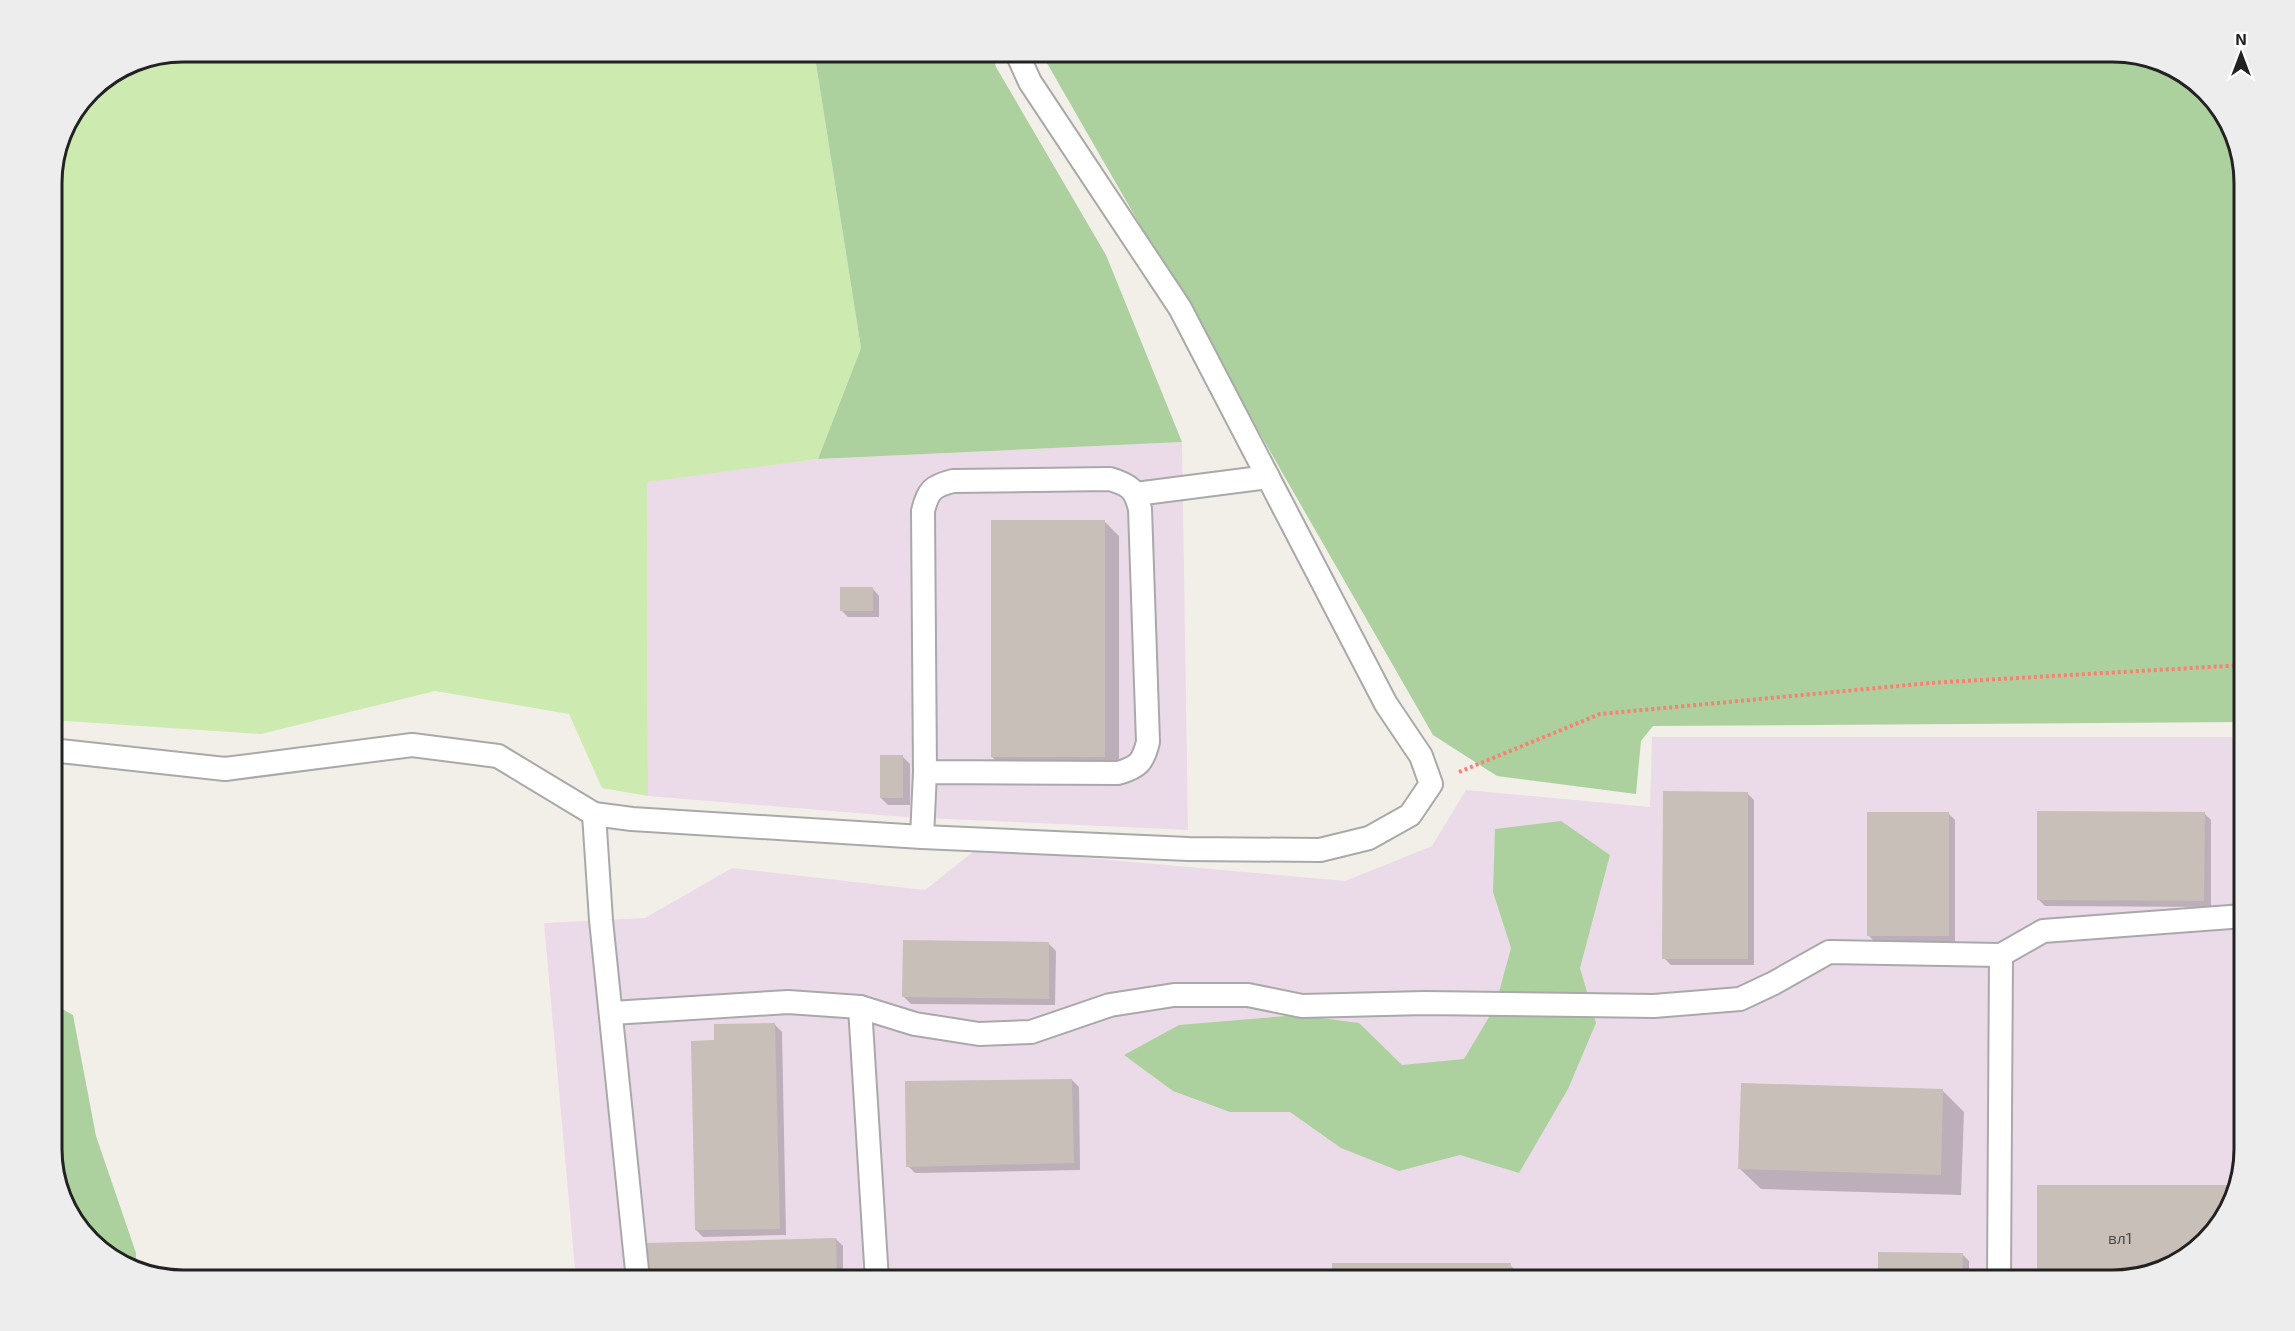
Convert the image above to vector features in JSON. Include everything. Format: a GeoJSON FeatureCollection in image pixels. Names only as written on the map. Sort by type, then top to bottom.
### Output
{"type":"FeatureCollection","features":[{"type":"Feature","properties":{"kind":"lane"},"geometry":{"type":"LineString","coordinates":[[62,751],[225,769],[412,745],[498,756],[594,814],[632,819],[922,837],[1188,849],[1320,850],[1369,838],[1410,815],[1431,784],[1421,756],[1386,704],[1180,308],[1030,82],[1021,62]]}},
{"type":"Feature","properties":{"kind":"lane"},"geometry":{"type":"LineString","coordinates":[[1136,494],[1268,477]]}},
{"type":"Feature","properties":{"kind":"lane"},"geometry":{"type":"LineString","coordinates":[[922,837],[925,772],[923,511],[927,495],[938,485],[953,481],[1110,479],[1125,483],[1136,494],[1140,509],[1148,742],[1144,758],[1133,769],[1118,773],[925,772]]}},
{"type":"Feature","properties":{"kind":"lane"},"geometry":{"type":"LineString","coordinates":[[594,814],[601,920],[637,1270]]}},
{"type":"Feature","properties":{"kind":"lane"},"geometry":{"type":"LineString","coordinates":[[612,1013],[788,1002],[860,1007],[915,1024],[979,1034],[1031,1032],[1110,1005],[1174,995],[1248,995],[1302,1006],[1425,1003],[1654,1006],[1740,999],[1829,952],[2001,955],[2043,931],[2234,917]]}},
{"type":"Feature","properties":{"kind":"lane"},"geometry":{"type":"LineString","coordinates":[[1999,1270],[2001,955]]}},
{"type":"Feature","properties":{"kind":"lane"},"geometry":{"type":"LineString","coordinates":[[860,1007],[875,1270]]}},
{"type":"Feature","properties":{"kind":"path"},"geometry":{"type":"LineString","coordinates":[[1431,784],[1600,714],[1930,683],[2234,666]]}},
{"type":"Feature","properties":{"kind":"shaded area"},"geometry":{"type":"Polygon","coordinates":[[[1182,442],[1188,830],[905,817],[648,796],[647,481],[818,459],[1182,442]]]}},
{"type":"Feature","properties":{"kind":"shaded area"},"geometry":{"type":"Polygon","coordinates":[[[1652,737],[2234,737],[2234,1149],[2224,1195],[2209,1222],[2186,1245],[2159,1260],[2113,1270],[575,1270],[544,923],[645,918],[732,868],[925,890],[978,848],[1345,881],[1432,846],[1466,790],[1650,807],[1652,737]]]}},
{"type":"Feature","properties":{"kind":"green space"},"geometry":{"type":"Polygon","coordinates":[[[182,62],[816,62],[861,348],[818,459],[647,482],[648,796],[602,788],[569,714],[435,691],[261,734],[62,721],[62,174],[71,136],[91,103],[103,91],[129,74],[159,64],[182,62]]]}},
{"type":"Feature","properties":{"kind":"green space"},"geometry":{"type":"Polygon","coordinates":[[[816,62],[995,62],[1106,255],[1182,442],[818,459],[861,348],[816,62]]]}},
{"type":"Feature","properties":{"kind":"green space"},"geometry":{"type":"Polygon","coordinates":[[[1046,62],[2113,62],[2144,66],[2159,71],[2186,86],[2204,103],[2213,115],[2227,143],[2233,174],[2234,722],[1653,726],[1641,741],[1636,794],[1497,776],[1433,735],[1046,62]]]}},
{"type":"Feature","properties":{"kind":"green space"},"geometry":{"type":"Polygon","coordinates":[[[1561,821],[1610,855],[1580,968],[1596,1023],[1568,1089],[1519,1173],[1460,1155],[1399,1171],[1341,1148],[1290,1112],[1230,1112],[1173,1091],[1124,1055],[1179,1025],[1298,1015],[1359,1023],[1402,1065],[1464,1059],[1495,1007],[1511,948],[1493,892],[1495,829],[1561,821]]]}},
{"type":"Feature","properties":{"kind":"green space"},"geometry":{"type":"Polygon","coordinates":[[[62,1009],[73,1015],[96,1136],[136,1253],[136,1260],[109,1245],[97,1234],[82,1216],[68,1188],[62,1157],[62,1009]]]}},
{"type":"Feature","properties":{"kind":"building"},"geometry":{"type":"Polygon","coordinates":[[[991,520],[1105,520],[1105,757],[991,757],[991,520]]]}},
{"type":"Feature","properties":{"kind":"building"},"geometry":{"type":"Polygon","coordinates":[[[840,587],[873,587],[873,611],[840,611],[840,587]]]}},
{"type":"Feature","properties":{"kind":"building"},"geometry":{"type":"Polygon","coordinates":[[[880,755],[903,755],[903,798],[880,798],[880,755]]]}},
{"type":"Feature","properties":{"kind":"building"},"geometry":{"type":"Polygon","coordinates":[[[1663,791],[1748,792],[1748,959],[1662,959],[1663,791]]]}},
{"type":"Feature","properties":{"kind":"building"},"geometry":{"type":"Polygon","coordinates":[[[2037,811],[2205,812],[2204,901],[2037,900],[2037,811]]]}},
{"type":"Feature","properties":{"kind":"building"},"geometry":{"type":"Polygon","coordinates":[[[1867,812],[1949,812],[1949,936],[1867,936],[1867,812]]]}},
{"type":"Feature","properties":{"kind":"building"},"geometry":{"type":"Polygon","coordinates":[[[903,940],[1049,942],[1049,999],[902,997],[903,940]]]}},
{"type":"Feature","properties":{"kind":"building"},"geometry":{"type":"Polygon","coordinates":[[[775,1023],[780,1229],[695,1230],[691,1041],[714,1040],[714,1024],[775,1023]]]}},
{"type":"Feature","properties":{"kind":"building"},"geometry":{"type":"Polygon","coordinates":[[[1072,1079],[1074,1163],[906,1167],[905,1081],[1072,1079]]]}},
{"type":"Feature","properties":{"kind":"building"},"geometry":{"type":"Polygon","coordinates":[[[1741,1083],[1943,1089],[1941,1175],[1738,1169],[1741,1083]]]}},
{"type":"Feature","properties":{"kind":"building"},"geometry":{"type":"Polygon","coordinates":[[[2037,1185],[2227,1185],[2209,1222],[2186,1245],[2159,1260],[2113,1270],[2037,1270],[2037,1185]]]}},
{"type":"Feature","properties":{"kind":"building"},"geometry":{"type":"Polygon","coordinates":[[[836,1238],[837,1270],[648,1270],[647,1243],[836,1238]]]}},
{"type":"Feature","properties":{"kind":"building"},"geometry":{"type":"Polygon","coordinates":[[[1878,1252],[1963,1253],[1962,1270],[1878,1270],[1878,1252]]]}},
{"type":"Feature","properties":{"kind":"building"},"geometry":{"type":"Polygon","coordinates":[[[1332,1263],[1511,1263],[1511,1270],[1332,1270],[1332,1263]]]}}]}
